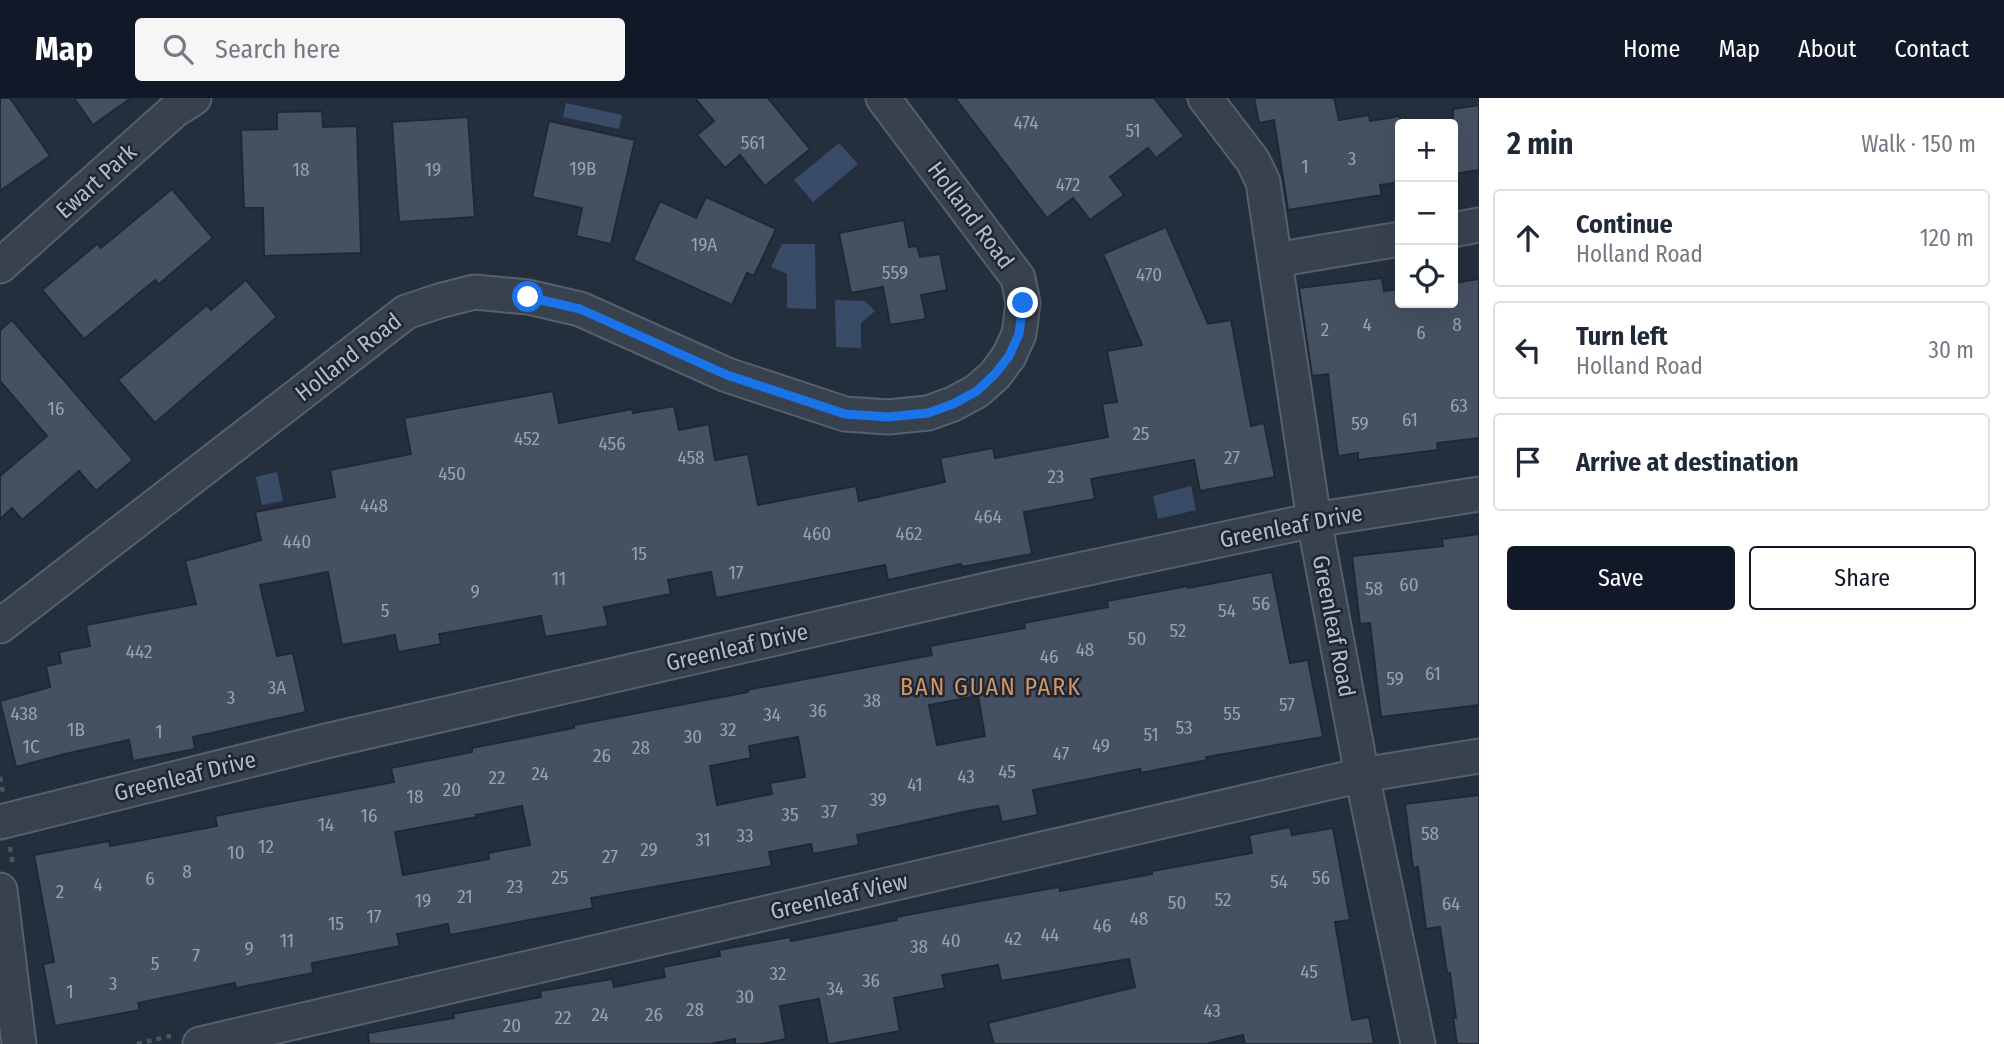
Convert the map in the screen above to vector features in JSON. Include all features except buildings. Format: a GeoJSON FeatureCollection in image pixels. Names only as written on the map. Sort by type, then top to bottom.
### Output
{"type":"FeatureCollection","features":[{"type":"Feature","properties":{"kind":"street","name":"Ewart Park"},"geometry":{"type":"LineString","coordinates":[[0,266],[175,110],[194,98]]}},
{"type":"Feature","properties":{"kind":"street","name":"Holland Road"},"geometry":{"type":"LineString","coordinates":[[0,626],[406,312],[474,292],[528,297],[580,309],[727,375],[845,414],[888,417],[928,413],[977,391],[1009,356],[1019,334],[1023,303],[1018,278],[883,98]]}},
{"type":"Feature","properties":{"kind":"street","name":"Greenleaf Road"},"geometry":{"type":"LineString","coordinates":[[1205,98],[1253,161],[1263,182],[1314,520],[1362,775],[1418,1044]]}},
{"type":"Feature","properties":{"kind":"street"},"geometry":{"type":"LineString","coordinates":[[1458,229],[1479,225]]}},
{"type":"Feature","properties":{"kind":"street"},"geometry":{"type":"LineString","coordinates":[[1275,260],[1395,240]]}},
{"type":"Feature","properties":{"kind":"street","name":"Greenleaf Drive"},"geometry":{"type":"LineString","coordinates":[[0,822],[380,728],[1008,585],[1314,520],[1479,494]]}},
{"type":"Feature","properties":{"kind":"street","name":"Greenleaf View"},"geometry":{"type":"LineString","coordinates":[[200,1044],[1362,775],[1479,756]]}},
{"type":"Feature","properties":{"kind":"street"},"geometry":{"type":"LineString","coordinates":[[0,890],[19,1044]]}},
{"type":"Feature","properties":{"kind":"water"},"geometry":{"type":"Polygon","coordinates":[[[566,103],[622,115],[619,129],[563,117],[566,103]]]}},
{"type":"Feature","properties":{"kind":"water"},"geometry":{"type":"Polygon","coordinates":[[[839,143],[858,164],[813,202],[794,180],[839,143]]]}},
{"type":"Feature","properties":{"kind":"water"},"geometry":{"type":"Polygon","coordinates":[[[782,244],[815,244],[816,309],[787,308],[787,274],[771,267],[782,244]]]}},
{"type":"Feature","properties":{"kind":"water"},"geometry":{"type":"Polygon","coordinates":[[[835,300],[865,301],[875,311],[861,323],[861,348],[836,347],[835,300]]]}},
{"type":"Feature","properties":{"kind":"water"},"geometry":{"type":"Polygon","coordinates":[[[277,472],[283,501],[262,505],[256,477],[277,472]]]}},
{"type":"Feature","properties":{"kind":"water"},"geometry":{"type":"Polygon","coordinates":[[[1191,486],[1196,510],[1158,519],[1153,496],[1191,486]]]}},
{"type":"Feature","properties":{"kind":"district","name":"BAN GUAN PARK"},"geometry":{"type":"Point","coordinates":[991,687]}},
{"type":"Feature","properties":{"kind":"route"},"geometry":{"type":"LineString","coordinates":[[528,297],[580,309],[727,375],[845,414],[888,417],[928,413],[977,391],[1009,356],[1019,334],[1023,303]]}}]}
